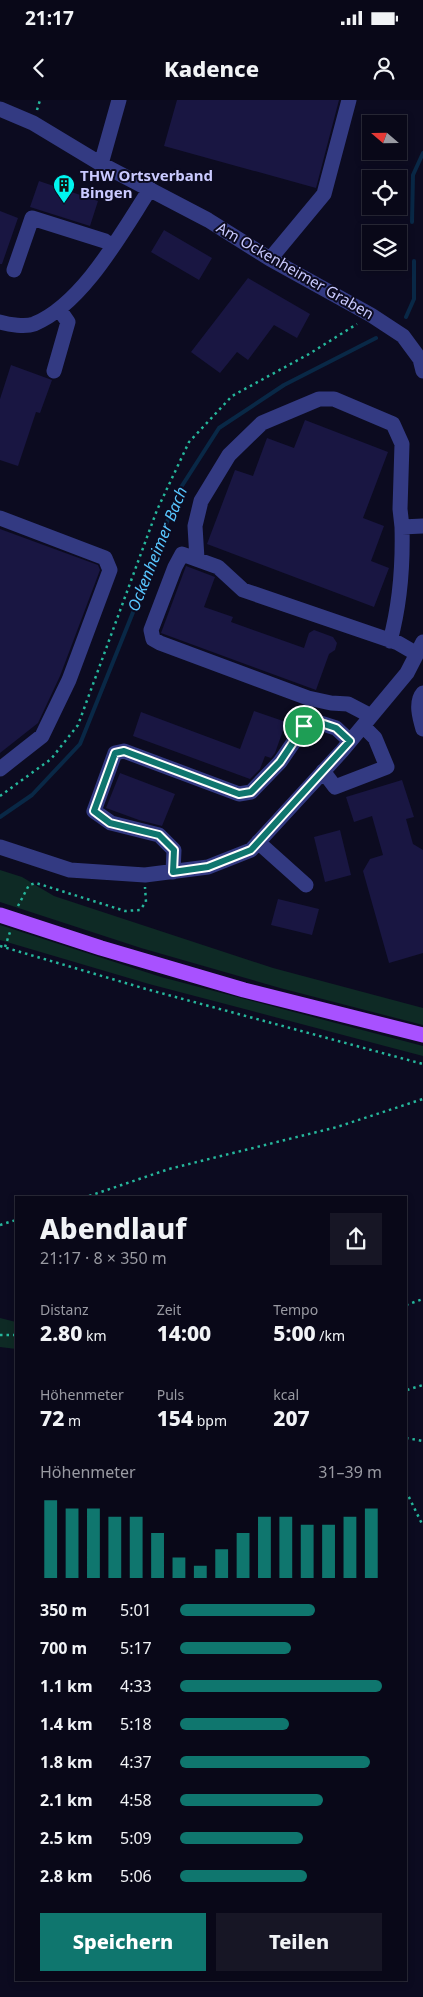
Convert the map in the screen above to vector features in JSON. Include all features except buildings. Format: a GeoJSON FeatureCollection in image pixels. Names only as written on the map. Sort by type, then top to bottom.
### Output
{"type":"FeatureCollection","features":[{"type":"Feature","properties":{"kind":"main road"},"geometry":{"type":"LineString","coordinates":[[0,915],[101,948],[244,990],[423,1035]]}},
{"type":"Feature","properties":{"kind":"street"},"geometry":{"type":"LineString","coordinates":[[101,164],[119,100]]}},
{"type":"Feature","properties":{"kind":"street"},"geometry":{"type":"LineString","coordinates":[[270,258],[324,194],[349,100]]}},
{"type":"Feature","properties":{"kind":"street","name":"Am Ockenheimer Graben"},"geometry":{"type":"LineString","coordinates":[[0,109],[33,123],[101,164],[208,220],[371,316],[403,336],[420,359],[423,371]]}},
{"type":"Feature","properties":{"kind":"street"},"geometry":{"type":"LineString","coordinates":[[0,322],[33,325],[59,309],[83,287],[113,246],[150,189]]}},
{"type":"Feature","properties":{"kind":"street"},"geometry":{"type":"LineString","coordinates":[[14,270],[32,218],[113,246]]}},
{"type":"Feature","properties":{"kind":"street"},"geometry":{"type":"LineString","coordinates":[[54,371],[68,322],[59,309]]}},
{"type":"Feature","properties":{"kind":"street"},"geometry":{"type":"LineString","coordinates":[[197,559],[195,526],[201,501],[229,455],[262,423],[319,399],[334,399],[394,424],[402,444],[400,509],[402,546],[396,618],[390,641]]}},
{"type":"Feature","properties":{"kind":"street"},"geometry":{"type":"LineString","coordinates":[[0,518],[105,558],[110,570],[69,680],[42,736],[0,769]]}},
{"type":"Feature","properties":{"kind":"street"},"geometry":{"type":"LineString","coordinates":[[402,527],[423,526]]}},
{"type":"Feature","properties":{"kind":"street"},"geometry":{"type":"LineString","coordinates":[[0,847],[70,870],[145,875],[208,867],[251,850],[350,741],[367,721],[398,684],[407,674],[420,648],[390,641],[243,590],[218,567],[182,554],[175,567],[151,630],[153,639],[308,698],[331,703],[348,704],[367,721],[387,767],[335,787],[323,771]]}},
{"type":"Feature","properties":{"kind":"street"},"geometry":{"type":"LineString","coordinates":[[398,684],[404,689],[422,694],[418,704],[423,729]]}},
{"type":"Feature","properties":{"kind":"street"},"geometry":{"type":"LineString","coordinates":[[173,872],[174,850],[159,835],[110,823],[94,811],[115,753],[124,751],[239,794],[251,792],[280,762],[304,726],[318,722],[336,728],[350,741]]}},
{"type":"Feature","properties":{"kind":"street"},"geometry":{"type":"LineString","coordinates":[[258,842],[306,885]]}},
{"type":"Feature","properties":{"kind":"path"},"geometry":{"type":"LineString","coordinates":[[0,796],[51,759],[78,725],[157,510],[189,442],[232,396],[310,354],[371,316]]}},
{"type":"Feature","properties":{"kind":"path"},"geometry":{"type":"LineString","coordinates":[[17,908],[29,885],[36,883],[125,911],[140,910],[146,902],[145,875]]}},
{"type":"Feature","properties":{"kind":"path"},"geometry":{"type":"LineString","coordinates":[[5,947],[11,927]]}},
{"type":"Feature","properties":{"kind":"path"},"geometry":{"type":"LineString","coordinates":[[0,946],[146,989],[423,1064]]}},
{"type":"Feature","properties":{"kind":"path"},"geometry":{"type":"LineString","coordinates":[[89,1196],[169,1169],[336,1127],[423,1099]]}},
{"type":"Feature","properties":{"kind":"path"},"geometry":{"type":"LineString","coordinates":[[0,1225],[15,1220]]}},
{"type":"Feature","properties":{"kind":"path"},"geometry":{"type":"LineString","coordinates":[[407,1305],[423,1299]]}},
{"type":"Feature","properties":{"kind":"path"},"geometry":{"type":"LineString","coordinates":[[0,1335],[15,1335]]}},
{"type":"Feature","properties":{"kind":"path"},"geometry":{"type":"LineString","coordinates":[[407,1390],[423,1385]]}},
{"type":"Feature","properties":{"kind":"path"},"geometry":{"type":"LineString","coordinates":[[407,1438],[423,1442]]}},
{"type":"Feature","properties":{"kind":"path"},"geometry":{"type":"LineString","coordinates":[[407,1493],[423,1526]]}},
{"type":"Feature","properties":{"kind":"green space"},"geometry":{"type":"Polygon","coordinates":[[[0,870],[22,877],[54,896],[273,968],[423,1008],[423,1025],[280,988],[141,948],[0,902],[0,870]]]}},
{"type":"Feature","properties":{"kind":"green space"},"geometry":{"type":"Polygon","coordinates":[[[0,925],[161,977],[423,1046],[423,1056],[149,984],[0,940],[0,925]]]}},
{"type":"Feature","properties":{"kind":"green space"},"geometry":{"type":"Polygon","coordinates":[[[0,1318],[15,1322],[15,1349],[0,1347],[0,1318]]]}},
{"type":"Feature","properties":{"kind":"waterway","name":"Ockenheimer Bach"},"geometry":{"type":"LineString","coordinates":[[412,222],[413,175],[423,153]]}},
{"type":"Feature","properties":{"kind":"waterway","name":"Ockenheimer Bach"},"geometry":{"type":"LineString","coordinates":[[406,317],[414,299],[414,261]]}},
{"type":"Feature","properties":{"kind":"waterway","name":"Ockenheimer Bach"},"geometry":{"type":"LineString","coordinates":[[0,817],[32,795],[80,744],[142,590],[178,492],[219,428],[284,385],[376,338]]}},
{"type":"Feature","properties":{"kind":"place","name":"THW Ortsverband Bingen"},"geometry":{"type":"Point","coordinates":[64,204]}},
{"type":"Feature","properties":{"kind":"route"},"geometry":{"type":"LineString","coordinates":[[318,722],[336,728],[350,741],[251,850],[208,867],[173,872],[174,850],[159,835],[110,823],[94,811],[115,753],[124,751],[239,794],[251,792],[280,762],[304,726],[318,722]]}}]}
